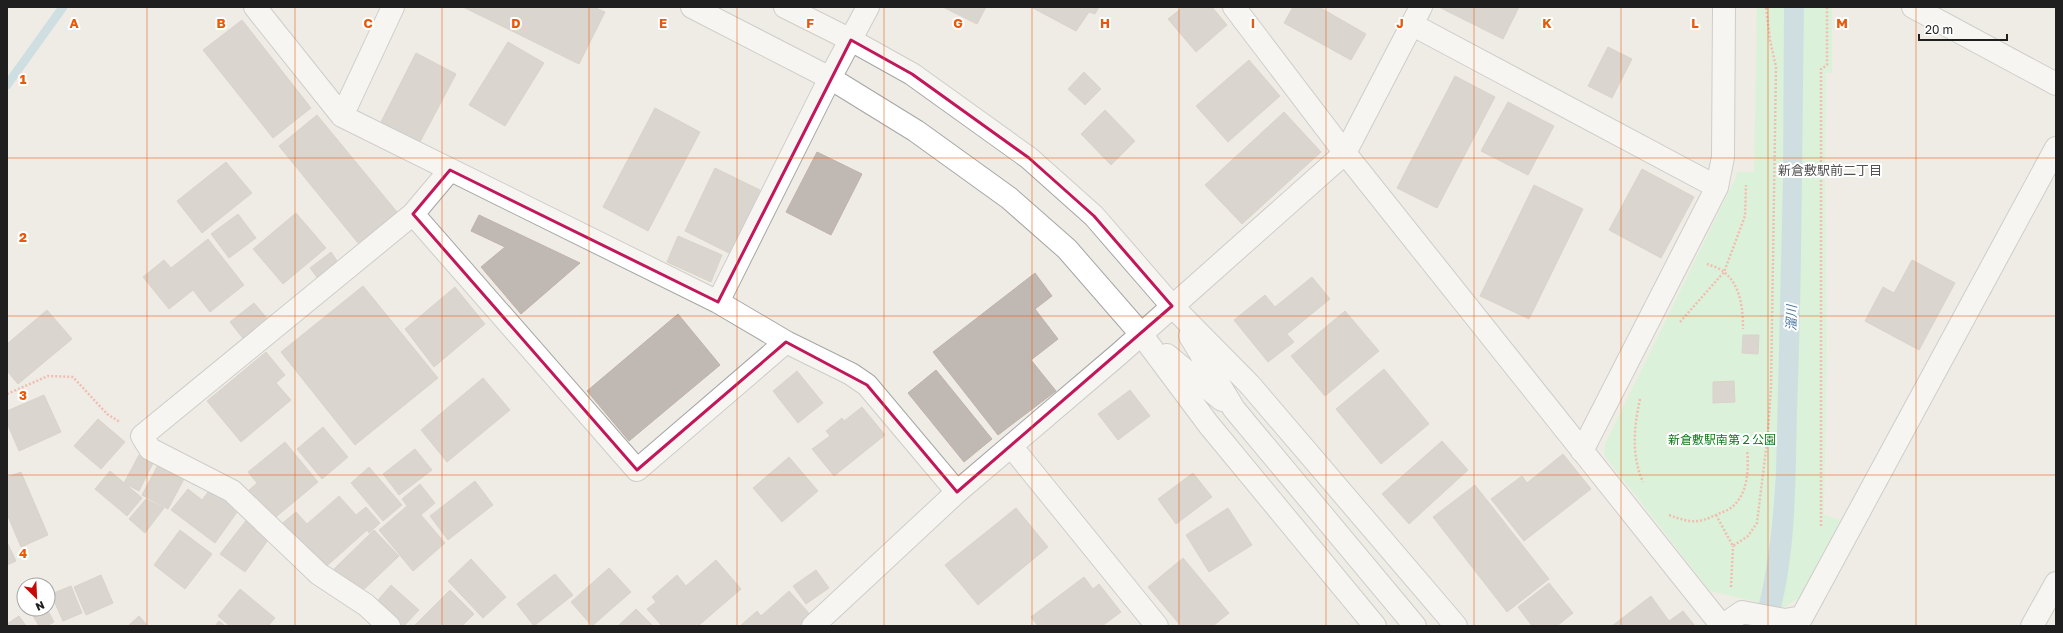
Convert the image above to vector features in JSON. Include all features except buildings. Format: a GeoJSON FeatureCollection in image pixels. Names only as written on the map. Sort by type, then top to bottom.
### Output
{"type":"FeatureCollection","features":[{"type":"Feature","properties":{"kind":"street"},"geometry":{"type":"LineString","coordinates":[[255,7],[342,116],[718,302],[786,342],[850,374],[867,385],[957,492]]}},
{"type":"Feature","properties":{"kind":"street"},"geometry":{"type":"LineString","coordinates":[[342,116],[393,7]]}},
{"type":"Feature","properties":{"kind":"street"},"geometry":{"type":"LineString","coordinates":[[692,7],[830,78],[916,131],[1009,198],[1067,249],[1141,334],[1209,425],[1375,626]]}},
{"type":"Feature","properties":{"kind":"street"},"geometry":{"type":"LineString","coordinates":[[785,7],[851,40],[912,74],[1029,158],[1094,216],[1172,306],[1250,385],[1456,626]]}},
{"type":"Feature","properties":{"kind":"street"},"geometry":{"type":"LineString","coordinates":[[718,302],[830,78],[868,7]]}},
{"type":"Feature","properties":{"kind":"street"},"geometry":{"type":"LineString","coordinates":[[1234,7],[1345,153],[1722,626],[1742,612],[1787,623],[1802,617],[2056,148]]}},
{"type":"Feature","properties":{"kind":"street"},"geometry":{"type":"LineString","coordinates":[[1582,451],[1717,187],[1723,157],[1724,7]]}},
{"type":"Feature","properties":{"kind":"street"},"geometry":{"type":"LineString","coordinates":[[1913,7],[2056,84]]}},
{"type":"Feature","properties":{"kind":"street"},"geometry":{"type":"LineString","coordinates":[[813,626],[957,492],[1141,334],[1345,153],[1417,16],[1717,187]]}},
{"type":"Feature","properties":{"kind":"street"},"geometry":{"type":"LineString","coordinates":[[389,626],[366,605],[318,574],[232,491],[150,449],[142,436],[412,214],[450,170]]}},
{"type":"Feature","properties":{"kind":"street"},"geometry":{"type":"LineString","coordinates":[[412,214],[637,470],[786,342]]}},
{"type":"Feature","properties":{"kind":"street"},"geometry":{"type":"LineString","coordinates":[[1172,306],[1234,409],[1415,626]]}},
{"type":"Feature","properties":{"kind":"street"},"geometry":{"type":"LineString","coordinates":[[1141,334],[1234,409]]}},
{"type":"Feature","properties":{"kind":"street"},"geometry":{"type":"LineString","coordinates":[[1011,446],[1157,626]]}},
{"type":"Feature","properties":{"kind":"street"},"geometry":{"type":"LineString","coordinates":[[2032,626],[2056,583]]}},
{"type":"Feature","properties":{"kind":"path"},"geometry":{"type":"LineString","coordinates":[[1733,546],[1748,536],[1757,523],[1769,410],[1776,67],[1770,40],[1766,7]]}},
{"type":"Feature","properties":{"kind":"path"},"geometry":{"type":"LineString","coordinates":[[1827,7],[1827,65],[1821,69],[1820,534],[1821,538],[1840,546]]}},
{"type":"Feature","properties":{"kind":"path"},"geometry":{"type":"LineString","coordinates":[[1677,325],[1724,272],[1745,216],[1746,182]]}},
{"type":"Feature","properties":{"kind":"path"},"geometry":{"type":"LineString","coordinates":[[1683,253],[1724,272],[1736,288],[1742,303],[1743,329]]}},
{"type":"Feature","properties":{"kind":"path"},"geometry":{"type":"LineString","coordinates":[[7,394],[48,376],[73,377],[107,414],[142,436]]}},
{"type":"Feature","properties":{"kind":"path"},"geometry":{"type":"LineString","coordinates":[[1643,391],[1635,422],[1635,442],[1640,473],[1645,486]]}},
{"type":"Feature","properties":{"kind":"path"},"geometry":{"type":"LineString","coordinates":[[1667,514],[1684,521],[1700,522],[1732,508],[1740,498],[1749,465],[1746,450]]}},
{"type":"Feature","properties":{"kind":"path"},"geometry":{"type":"LineString","coordinates":[[1716,515],[1733,546],[1731,589]]}},
{"type":"Feature","properties":{"kind":"highlighted area"},"geometry":{"type":"Polygon","coordinates":[[[851,40],[912,74],[1029,158],[1094,216],[1172,306],[957,492],[867,385],[786,342],[637,470],[413,214],[450,170],[718,302],[851,40]]]}},
{"type":"Feature","properties":{"kind":"green space","name":"新倉敷駅南第２公園"},"geometry":{"type":"Polygon","coordinates":[[[1757,7],[1832,7],[1832,73],[1826,73],[1825,179],[1827,346],[1824,514],[1840,520],[1807,593],[1783,608],[1710,591],[1604,455],[1605,444],[1736,177],[1737,172],[1754,172],[1757,7]]]}},
{"type":"Feature","properties":{"kind":"water","name":"溜川"},"geometry":{"type":"Polygon","coordinates":[[[1784,7],[1804,7],[1801,261],[1794,520],[1788,574],[1776,626],[1753,626],[1769,550],[1776,472],[1783,179],[1784,7]]]}},
{"type":"Feature","properties":{"kind":"waterway"},"geometry":{"type":"LineString","coordinates":[[7,85],[63,7]]}},
{"type":"Feature","properties":{"kind":"district","name":"新倉敷駅前二丁目"},"geometry":{"type":"Point","coordinates":[1830,170]}}]}
